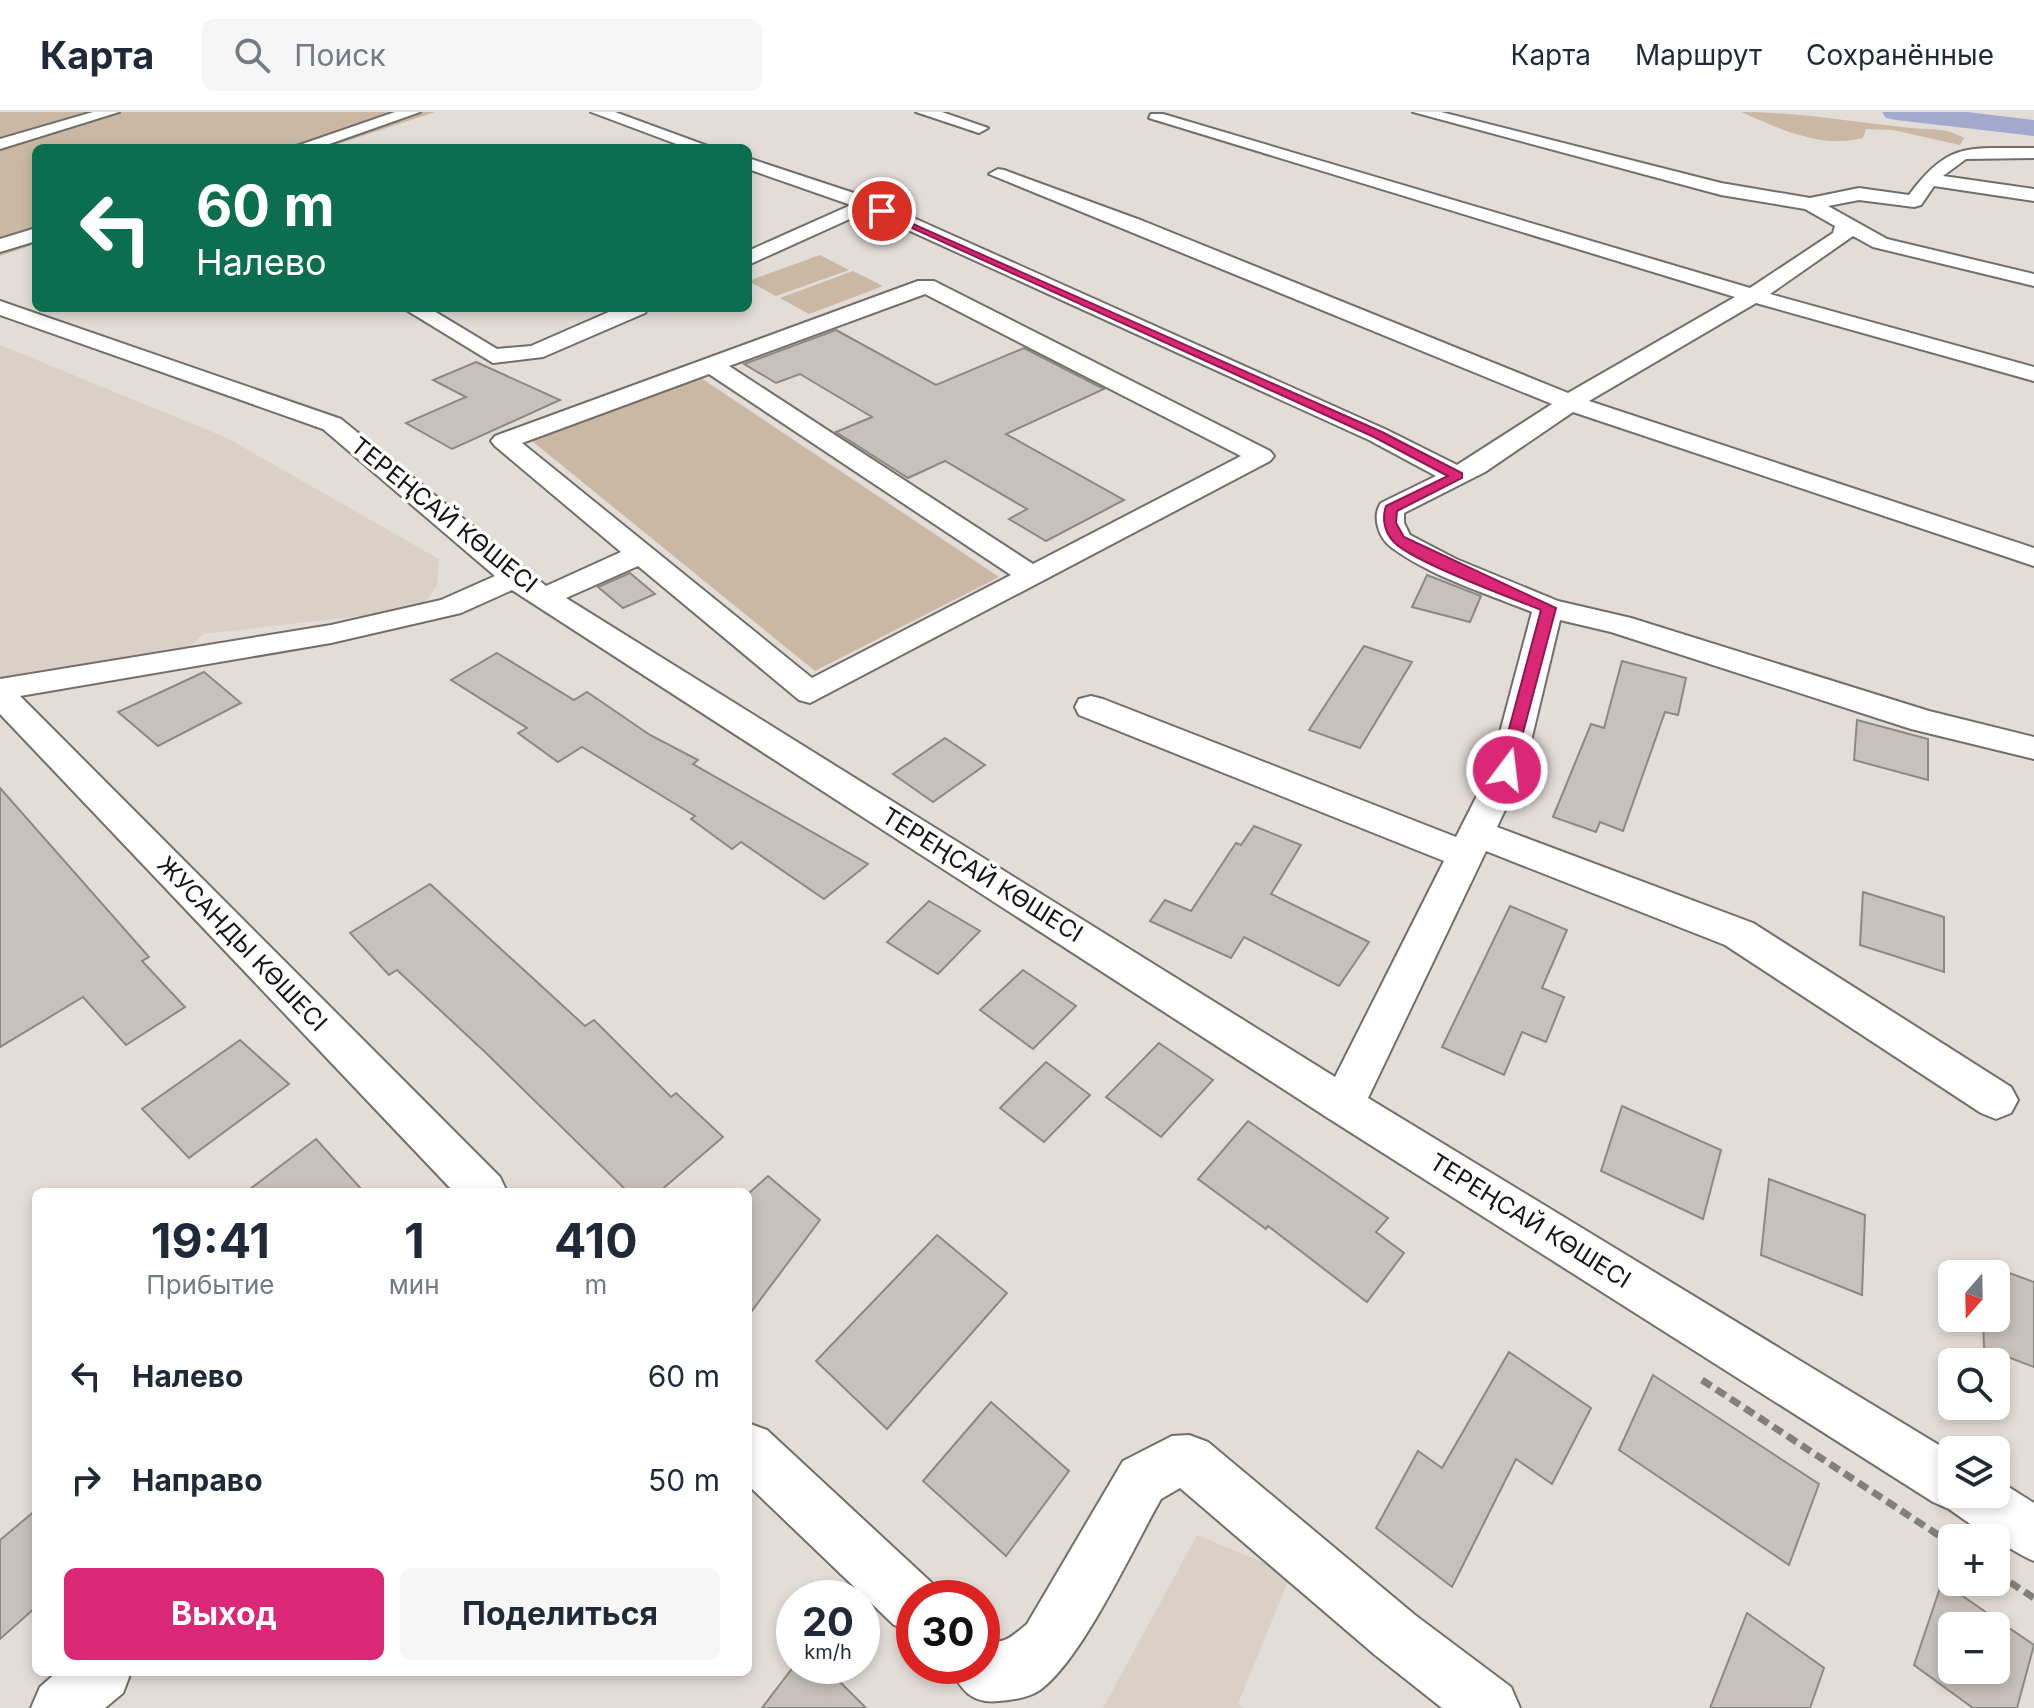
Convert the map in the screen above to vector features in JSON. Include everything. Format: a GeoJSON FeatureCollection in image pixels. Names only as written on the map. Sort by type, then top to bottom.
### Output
{"type":"FeatureCollection","features":[{"type":"Feature","properties":{"kind":"street"},"geometry":{"type":"LineString","coordinates":[[0,144],[111,112]]}},
{"type":"Feature","properties":{"kind":"street"},"geometry":{"type":"LineString","coordinates":[[312,144],[412,112]]}},
{"type":"Feature","properties":{"kind":"street"},"geometry":{"type":"LineString","coordinates":[[333,144],[432,112]]}},
{"type":"Feature","properties":{"kind":"street"},"geometry":{"type":"LineString","coordinates":[[599,112],[692,144]]}},
{"type":"Feature","properties":{"kind":"street"},"geometry":{"type":"LineString","coordinates":[[924,112],[979,128]]}},
{"type":"Feature","properties":{"kind":"street"},"geometry":{"type":"LineString","coordinates":[[1421,112],[1721,189],[1810,204],[1880,243],[2034,280]]}},
{"type":"Feature","properties":{"kind":"street"},"geometry":{"type":"LineString","coordinates":[[1157,118],[1753,296],[2034,374]]}},
{"type":"Feature","properties":{"kind":"street"},"geometry":{"type":"LineString","coordinates":[[360,135],[381,144]]}},
{"type":"Feature","properties":{"kind":"street"},"geometry":{"type":"LineString","coordinates":[[1810,204],[1859,194],[1914,201],[1929,180],[1950,160],[1963,154],[2034,153]]}},
{"type":"Feature","properties":{"kind":"street"},"geometry":{"type":"LineString","coordinates":[[752,164],[868,204],[752,257]]}},
{"type":"Feature","properties":{"kind":"street"},"geometry":{"type":"LineString","coordinates":[[998,174],[1136,225],[1571,403],[2034,557]]}},
{"type":"Feature","properties":{"kind":"street"},"geometry":{"type":"LineString","coordinates":[[1929,180],[2034,195]]}},
{"type":"Feature","properties":{"kind":"street"},"geometry":{"type":"LineString","coordinates":[[882,211],[1378,435],[1457,476]]}},
{"type":"Feature","properties":{"kind":"street"},"geometry":{"type":"LineString","coordinates":[[1845,223],[1843,236],[1753,296],[1571,403],[1457,476],[1391,509],[1390,523],[1399,540],[1446,565],[1548,608],[1620,625],[1923,721],[2034,748]]}},
{"type":"Feature","properties":{"kind":"street"},"geometry":{"type":"LineString","coordinates":[[0,246],[32,235]]}},
{"type":"Feature","properties":{"kind":"street"},"geometry":{"type":"LineString","coordinates":[[0,256],[32,246]]}},
{"type":"Feature","properties":{"kind":"street"},"geometry":{"type":"LineString","coordinates":[[926,286],[1261,456],[810,693],[504,441],[710,364],[926,286]]}},
{"type":"Feature","properties":{"kind":"street","name":"ТЕРЕҢСАЙ КӨШЕСІ"},"geometry":{"type":"LineString","coordinates":[[0,308],[332,424],[530,588],[1343,1105],[1938,1474]]}},
{"type":"Feature","properties":{"kind":"street"},"geometry":{"type":"LineString","coordinates":[[421,312],[493,356],[535,352],[628,312]]}},
{"type":"Feature","properties":{"kind":"street"},"geometry":{"type":"LineString","coordinates":[[710,364],[1032,576]]}},
{"type":"Feature","properties":{"kind":"street"},"geometry":{"type":"LineString","coordinates":[[0,689],[331,634],[530,588],[642,553]]}},
{"type":"Feature","properties":{"kind":"street"},"geometry":{"type":"LineString","coordinates":[[1343,1105],[1507,770],[1548,608]]}},
{"type":"Feature","properties":{"kind":"street","name":"ЖУСАНДЫ КӨШЕСІ"},"geometry":{"type":"LineString","coordinates":[[0,695],[480,1188]]}},
{"type":"Feature","properties":{"kind":"street"},"geometry":{"type":"LineString","coordinates":[[1091,707],[1471,844],[1739,934],[1996,1100]]}},
{"type":"Feature","properties":{"kind":"street"},"geometry":{"type":"LineString","coordinates":[[752,1453],[896,1588]]}},
{"type":"Feature","properties":{"kind":"street"},"geometry":{"type":"LineString","coordinates":[[1000,1670],[1018,1670],[1047,1644],[1142,1480],[1172,1462],[1189,1461],[1395,1635],[1490,1708]]}},
{"type":"Feature","properties":{"kind":"street"},"geometry":{"type":"LineString","coordinates":[[1992,1508],[2034,1534]]}},
{"type":"Feature","properties":{"kind":"street"},"geometry":{"type":"LineString","coordinates":[[61,1708],[97,1676]]}},
{"type":"Feature","properties":{"kind":"path"},"geometry":{"type":"LineString","coordinates":[[2010,1582],[2034,1598]]}},
{"type":"Feature","properties":{"kind":"shaded area"},"geometry":{"type":"Polygon","coordinates":[[[0,112],[435,112],[338,144],[32,144],[32,245],[0,256],[0,112]]]}},
{"type":"Feature","properties":{"kind":"shaded area"},"geometry":{"type":"Polygon","coordinates":[[[1741,112],[1804,115],[1938,130],[1964,138],[1960,145],[1893,130],[1866,129],[1863,138],[1831,141],[1800,135],[1741,112]]]}},
{"type":"Feature","properties":{"kind":"shaded area"},"geometry":{"type":"Polygon","coordinates":[[[820,255],[849,270],[776,296],[752,283],[752,280],[820,255]]]}},
{"type":"Feature","properties":{"kind":"shaded area"},"geometry":{"type":"Polygon","coordinates":[[[853,271],[883,286],[809,314],[780,298],[853,271]]]}},
{"type":"Feature","properties":{"kind":"shaded area"},"geometry":{"type":"Polygon","coordinates":[[[0,345],[227,438],[439,559],[437,585],[421,609],[203,634],[184,653],[0,682],[0,345]]]}},
{"type":"Feature","properties":{"kind":"shaded area"},"geometry":{"type":"Polygon","coordinates":[[[701,378],[999,577],[815,671],[532,441],[701,378]]]}},
{"type":"Feature","properties":{"kind":"shaded area"},"geometry":{"type":"Polygon","coordinates":[[[1197,1535],[1291,1574],[1238,1704],[1244,1708],[1103,1708],[1197,1535]]]}},
{"type":"Feature","properties":{"kind":"building"},"geometry":{"type":"Polygon","coordinates":[[[836,330],[936,385],[1024,348],[1104,389],[1006,434],[1124,500],[1046,541],[1009,519],[1027,509],[945,461],[908,478],[836,432],[872,417],[800,374],[776,383],[744,364],[836,330]]]}},
{"type":"Feature","properties":{"kind":"building"},"geometry":{"type":"Polygon","coordinates":[[[476,362],[560,400],[452,449],[406,423],[466,397],[433,380],[476,362]]]}},
{"type":"Feature","properties":{"kind":"building"},"geometry":{"type":"Polygon","coordinates":[[[630,573],[655,594],[623,608],[598,587],[630,573]]]}},
{"type":"Feature","properties":{"kind":"building"},"geometry":{"type":"Polygon","coordinates":[[[1427,575],[1481,596],[1470,622],[1412,607],[1427,575]]]}},
{"type":"Feature","properties":{"kind":"building"},"geometry":{"type":"Polygon","coordinates":[[[1364,646],[1412,662],[1360,748],[1309,730],[1364,646]]]}},
{"type":"Feature","properties":{"kind":"building"},"geometry":{"type":"Polygon","coordinates":[[[497,653],[574,700],[587,692],[650,735],[698,760],[693,764],[868,864],[824,899],[741,842],[732,849],[691,819],[695,816],[582,747],[558,762],[518,733],[527,728],[451,680],[497,653]]]}},
{"type":"Feature","properties":{"kind":"building"},"geometry":{"type":"Polygon","coordinates":[[[1622,661],[1686,678],[1678,715],[1665,712],[1623,831],[1600,822],[1596,832],[1553,817],[1591,724],[1604,728],[1622,661]]]}},
{"type":"Feature","properties":{"kind":"building"},"geometry":{"type":"Polygon","coordinates":[[[204,672],[241,703],[158,746],[118,712],[204,672]]]}},
{"type":"Feature","properties":{"kind":"building"},"geometry":{"type":"Polygon","coordinates":[[[1857,720],[1928,739],[1928,780],[1854,760],[1857,720]]]}},
{"type":"Feature","properties":{"kind":"building"},"geometry":{"type":"Polygon","coordinates":[[[945,738],[985,765],[933,802],[893,774],[945,738]]]}},
{"type":"Feature","properties":{"kind":"building"},"geometry":{"type":"Polygon","coordinates":[[[0,788],[149,957],[142,961],[185,1007],[126,1045],[83,997],[0,1047],[0,788]]]}},
{"type":"Feature","properties":{"kind":"building"},"geometry":{"type":"Polygon","coordinates":[[[1254,826],[1301,845],[1271,894],[1369,942],[1339,986],[1244,937],[1231,958],[1150,921],[1165,900],[1191,911],[1236,843],[1241,845],[1254,826]]]}},
{"type":"Feature","properties":{"kind":"building"},"geometry":{"type":"Polygon","coordinates":[[[430,884],[585,1026],[594,1020],[671,1097],[676,1093],[723,1137],[664,1188],[624,1188],[397,970],[389,975],[350,933],[430,884]]]}},
{"type":"Feature","properties":{"kind":"building"},"geometry":{"type":"Polygon","coordinates":[[[1863,892],[1944,917],[1944,972],[1860,945],[1863,892]]]}},
{"type":"Feature","properties":{"kind":"building"},"geometry":{"type":"Polygon","coordinates":[[[929,901],[980,931],[938,974],[887,942],[929,901]]]}},
{"type":"Feature","properties":{"kind":"building"},"geometry":{"type":"Polygon","coordinates":[[[1510,906],[1567,930],[1542,988],[1564,997],[1546,1042],[1522,1032],[1504,1075],[1442,1047],[1510,906]]]}},
{"type":"Feature","properties":{"kind":"building"},"geometry":{"type":"Polygon","coordinates":[[[1023,970],[1076,1006],[1033,1049],[980,1010],[1023,970]]]}},
{"type":"Feature","properties":{"kind":"building"},"geometry":{"type":"Polygon","coordinates":[[[240,1040],[289,1084],[189,1158],[142,1109],[240,1040]]]}},
{"type":"Feature","properties":{"kind":"building"},"geometry":{"type":"Polygon","coordinates":[[[1159,1043],[1213,1080],[1161,1137],[1106,1097],[1159,1043]]]}},
{"type":"Feature","properties":{"kind":"building"},"geometry":{"type":"Polygon","coordinates":[[[1046,1062],[1090,1095],[1044,1142],[1000,1108],[1046,1062]]]}},
{"type":"Feature","properties":{"kind":"building"},"geometry":{"type":"Polygon","coordinates":[[[1622,1106],[1721,1150],[1703,1219],[1601,1171],[1622,1106]]]}},
{"type":"Feature","properties":{"kind":"building"},"geometry":{"type":"Polygon","coordinates":[[[1248,1121],[1388,1218],[1376,1232],[1404,1253],[1367,1302],[1268,1226],[1266,1229],[1198,1179],[1248,1121]]]}},
{"type":"Feature","properties":{"kind":"building"},"geometry":{"type":"Polygon","coordinates":[[[316,1139],[360,1188],[251,1188],[316,1139]]]}},
{"type":"Feature","properties":{"kind":"building"},"geometry":{"type":"Polygon","coordinates":[[[768,1176],[820,1220],[752,1311],[752,1190],[768,1176]]]}},
{"type":"Feature","properties":{"kind":"building"},"geometry":{"type":"Polygon","coordinates":[[[1769,1179],[1865,1215],[1862,1295],[1761,1255],[1769,1179]]]}},
{"type":"Feature","properties":{"kind":"building"},"geometry":{"type":"Polygon","coordinates":[[[937,1235],[1007,1293],[887,1429],[816,1361],[937,1235]]]}},
{"type":"Feature","properties":{"kind":"building"},"geometry":{"type":"Polygon","coordinates":[[[2010,1273],[2034,1282],[2034,1367],[2010,1358],[2010,1348],[1984,1348],[1983,1332],[2010,1332],[2010,1273]]]}},
{"type":"Feature","properties":{"kind":"building"},"geometry":{"type":"Polygon","coordinates":[[[1509,1352],[1591,1408],[1552,1484],[1516,1459],[1452,1587],[1376,1528],[1418,1451],[1442,1468],[1509,1352]]]}},
{"type":"Feature","properties":{"kind":"building"},"geometry":{"type":"Polygon","coordinates":[[[1653,1375],[1819,1484],[1789,1565],[1619,1450],[1653,1375]]]}},
{"type":"Feature","properties":{"kind":"building"},"geometry":{"type":"Polygon","coordinates":[[[991,1402],[1069,1471],[1006,1556],[923,1481],[991,1402]]]}},
{"type":"Feature","properties":{"kind":"building"},"geometry":{"type":"Polygon","coordinates":[[[32,1513],[32,1611],[0,1639],[0,1540],[32,1513]]]}},
{"type":"Feature","properties":{"kind":"building"},"geometry":{"type":"Polygon","coordinates":[[[1938,1594],[1962,1596],[1986,1612],[1938,1612],[1938,1682],[1914,1665],[1938,1594]]]}},
{"type":"Feature","properties":{"kind":"building"},"geometry":{"type":"Polygon","coordinates":[[[1747,1613],[1824,1668],[1810,1708],[1710,1708],[1747,1613]]]}},
{"type":"Feature","properties":{"kind":"building"},"geometry":{"type":"Polygon","coordinates":[[[2010,1629],[2034,1645],[2017,1708],[1973,1708],[1940,1684],[2010,1684],[2010,1629]]]}},
{"type":"Feature","properties":{"kind":"building"},"geometry":{"type":"Polygon","coordinates":[[[780,1684],[842,1684],[866,1708],[762,1708],[780,1684]]]}},
{"type":"Feature","properties":{"kind":"waterway"},"geometry":{"type":"LineString","coordinates":[[1896,112],[2034,128]]}},
{"type":"Feature","properties":{"kind":"route"},"geometry":{"type":"LineString","coordinates":[[882,211],[1378,435],[1457,476],[1391,509],[1390,523],[1399,540],[1446,565],[1548,608],[1507,770]]}}]}
